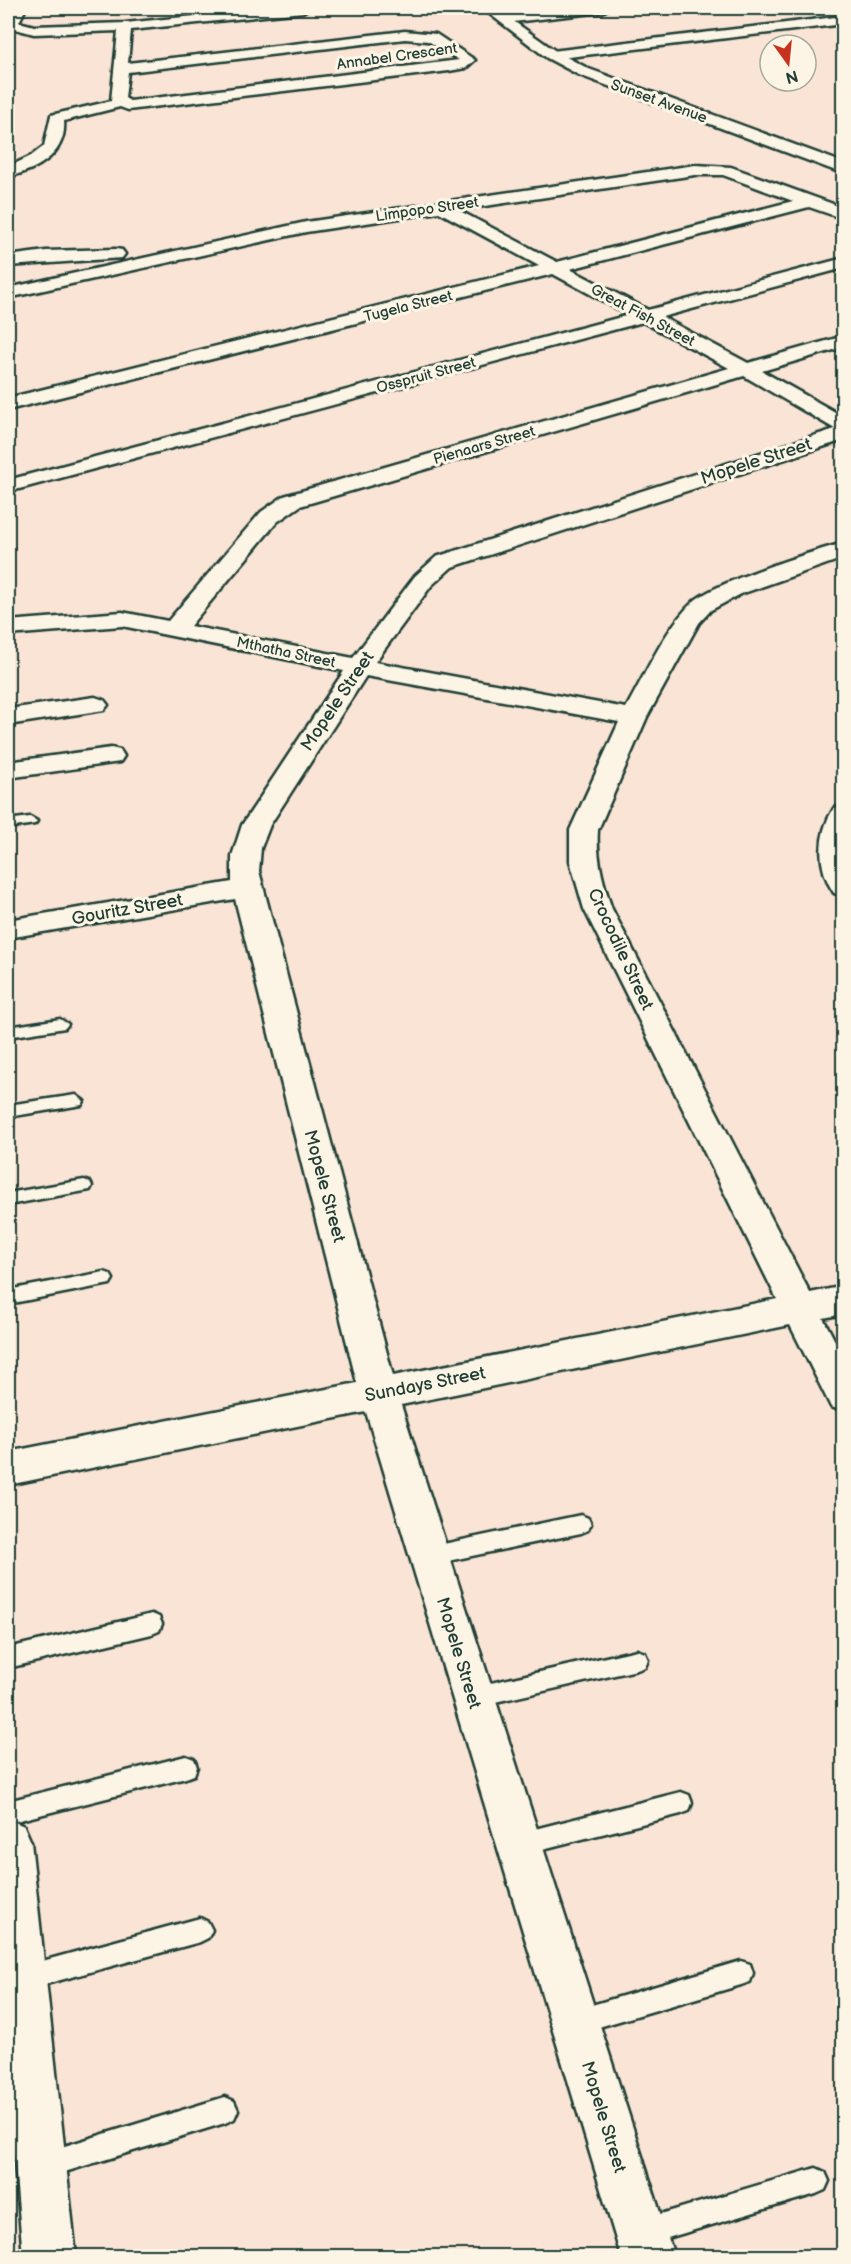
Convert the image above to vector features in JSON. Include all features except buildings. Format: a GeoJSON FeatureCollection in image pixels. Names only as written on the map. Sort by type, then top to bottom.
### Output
{"type":"FeatureCollection","features":[{"type":"Feature","properties":{"kind":"street"},"geometry":{"type":"LineString","coordinates":[[20,8],[12,24],[24,29],[125,27],[303,8]]}},
{"type":"Feature","properties":{"kind":"street","name":"Sunset Avenue"},"geometry":{"type":"LineString","coordinates":[[488,8],[552,55],[608,82],[843,169]]}},
{"type":"Feature","properties":{"kind":"street"},"geometry":{"type":"LineString","coordinates":[[504,19],[603,8]]}},
{"type":"Feature","properties":{"kind":"street"},"geometry":{"type":"LineString","coordinates":[[552,55],[843,20]]}},
{"type":"Feature","properties":{"kind":"street"},"geometry":{"type":"LineString","coordinates":[[8,172],[35,162],[50,151],[57,127],[56,118],[121,103],[118,100],[123,68],[125,27]]}},
{"type":"Feature","properties":{"kind":"street","name":"Annabel Crescent"},"geometry":{"type":"LineString","coordinates":[[121,103],[136,106],[448,67],[460,65],[468,60],[431,37],[405,35],[123,68]]}},
{"type":"Feature","properties":{"kind":"street","name":"Limpopo Street"},"geometry":{"type":"LineString","coordinates":[[8,292],[298,228],[710,169],[740,174],[843,214]]}},
{"type":"Feature","properties":{"kind":"street","name":"Tugela Street"},"geometry":{"type":"LineString","coordinates":[[8,404],[388,311],[808,201]]}},
{"type":"Feature","properties":{"kind":"street","name":"Great Fish Street"},"geometry":{"type":"LineString","coordinates":[[441,207],[746,369],[843,426]]}},
{"type":"Feature","properties":{"kind":"street"},"geometry":{"type":"LineString","coordinates":[[8,261],[56,255],[177,255]]}},
{"type":"Feature","properties":{"kind":"street","name":"Osspruit Street"},"geometry":{"type":"LineString","coordinates":[[8,486],[843,263]]}},
{"type":"Feature","properties":{"kind":"street","name":"Pienaars Street"},"geometry":{"type":"LineString","coordinates":[[175,628],[269,517],[292,501],[843,341]]}},
{"type":"Feature","properties":{"kind":"street","name":"Mopele Street"},"geometry":{"type":"LineString","coordinates":[[643,2245],[379,1394],[246,888],[244,860],[256,825],[358,667],[423,581],[444,562],[843,433]]}},
{"type":"Feature","properties":{"kind":"street","name":"Crocodile Street"},"geometry":{"type":"LineString","coordinates":[[843,550],[734,589],[703,605],[688,620],[634,717],[584,830],[582,848],[584,868],[598,909],[843,1396]]}},
{"type":"Feature","properties":{"kind":"street","name":"Mthatha Street"},"geometry":{"type":"LineString","coordinates":[[8,628],[122,620],[175,628],[358,667],[634,717]]}},
{"type":"Feature","properties":{"kind":"street"},"geometry":{"type":"LineString","coordinates":[[8,717],[95,705]]}},
{"type":"Feature","properties":{"kind":"street"},"geometry":{"type":"LineString","coordinates":[[8,770],[111,756]]}},
{"type":"Feature","properties":{"kind":"street"},"geometry":{"type":"LineString","coordinates":[[843,814],[832,859],[835,873],[843,887]]}},
{"type":"Feature","properties":{"kind":"street","name":"Gouritz Street"},"geometry":{"type":"LineString","coordinates":[[8,929],[246,888]]}},
{"type":"Feature","properties":{"kind":"street","name":"Sundays Street"},"geometry":{"type":"LineString","coordinates":[[8,1469],[843,1300]]}},
{"type":"Feature","properties":{"kind":"street"},"geometry":{"type":"LineString","coordinates":[[8,1842],[50,2256]]}},
{"type":"Feature","properties":{"kind":"lane"},"geometry":{"type":"LineString","coordinates":[[8,824],[30,821]]}},
{"type":"Feature","properties":{"kind":"lane"},"geometry":{"type":"LineString","coordinates":[[8,1032],[60,1024]]}},
{"type":"Feature","properties":{"kind":"lane"},"geometry":{"type":"LineString","coordinates":[[8,1111],[76,1101]]}},
{"type":"Feature","properties":{"kind":"lane"},"geometry":{"type":"LineString","coordinates":[[8,1199],[84,1185]]}},
{"type":"Feature","properties":{"kind":"lane"},"geometry":{"type":"LineString","coordinates":[[8,1298],[104,1280]]}},
{"type":"Feature","properties":{"kind":"lane"},"geometry":{"type":"LineString","coordinates":[[429,1556],[581,1524]]}},
{"type":"Feature","properties":{"kind":"lane"},"geometry":{"type":"LineString","coordinates":[[8,1658],[152,1624]]}},
{"type":"Feature","properties":{"kind":"lane"},"geometry":{"type":"LineString","coordinates":[[473,1697],[638,1660]]}},
{"type":"Feature","properties":{"kind":"lane"},"geometry":{"type":"LineString","coordinates":[[8,1812],[186,1767]]}},
{"type":"Feature","properties":{"kind":"lane"},"geometry":{"type":"LineString","coordinates":[[519,1844],[681,1803]]}},
{"type":"Feature","properties":{"kind":"lane"},"geometry":{"type":"LineString","coordinates":[[22,1979],[200,1930]]}},
{"type":"Feature","properties":{"kind":"lane"},"geometry":{"type":"LineString","coordinates":[[574,2022],[741,1973]]}},
{"type":"Feature","properties":{"kind":"lane"},"geometry":{"type":"LineString","coordinates":[[41,2167],[225,2110]]}},
{"type":"Feature","properties":{"kind":"lane"},"geometry":{"type":"LineString","coordinates":[[643,2245],[816,2181]]}}]}
